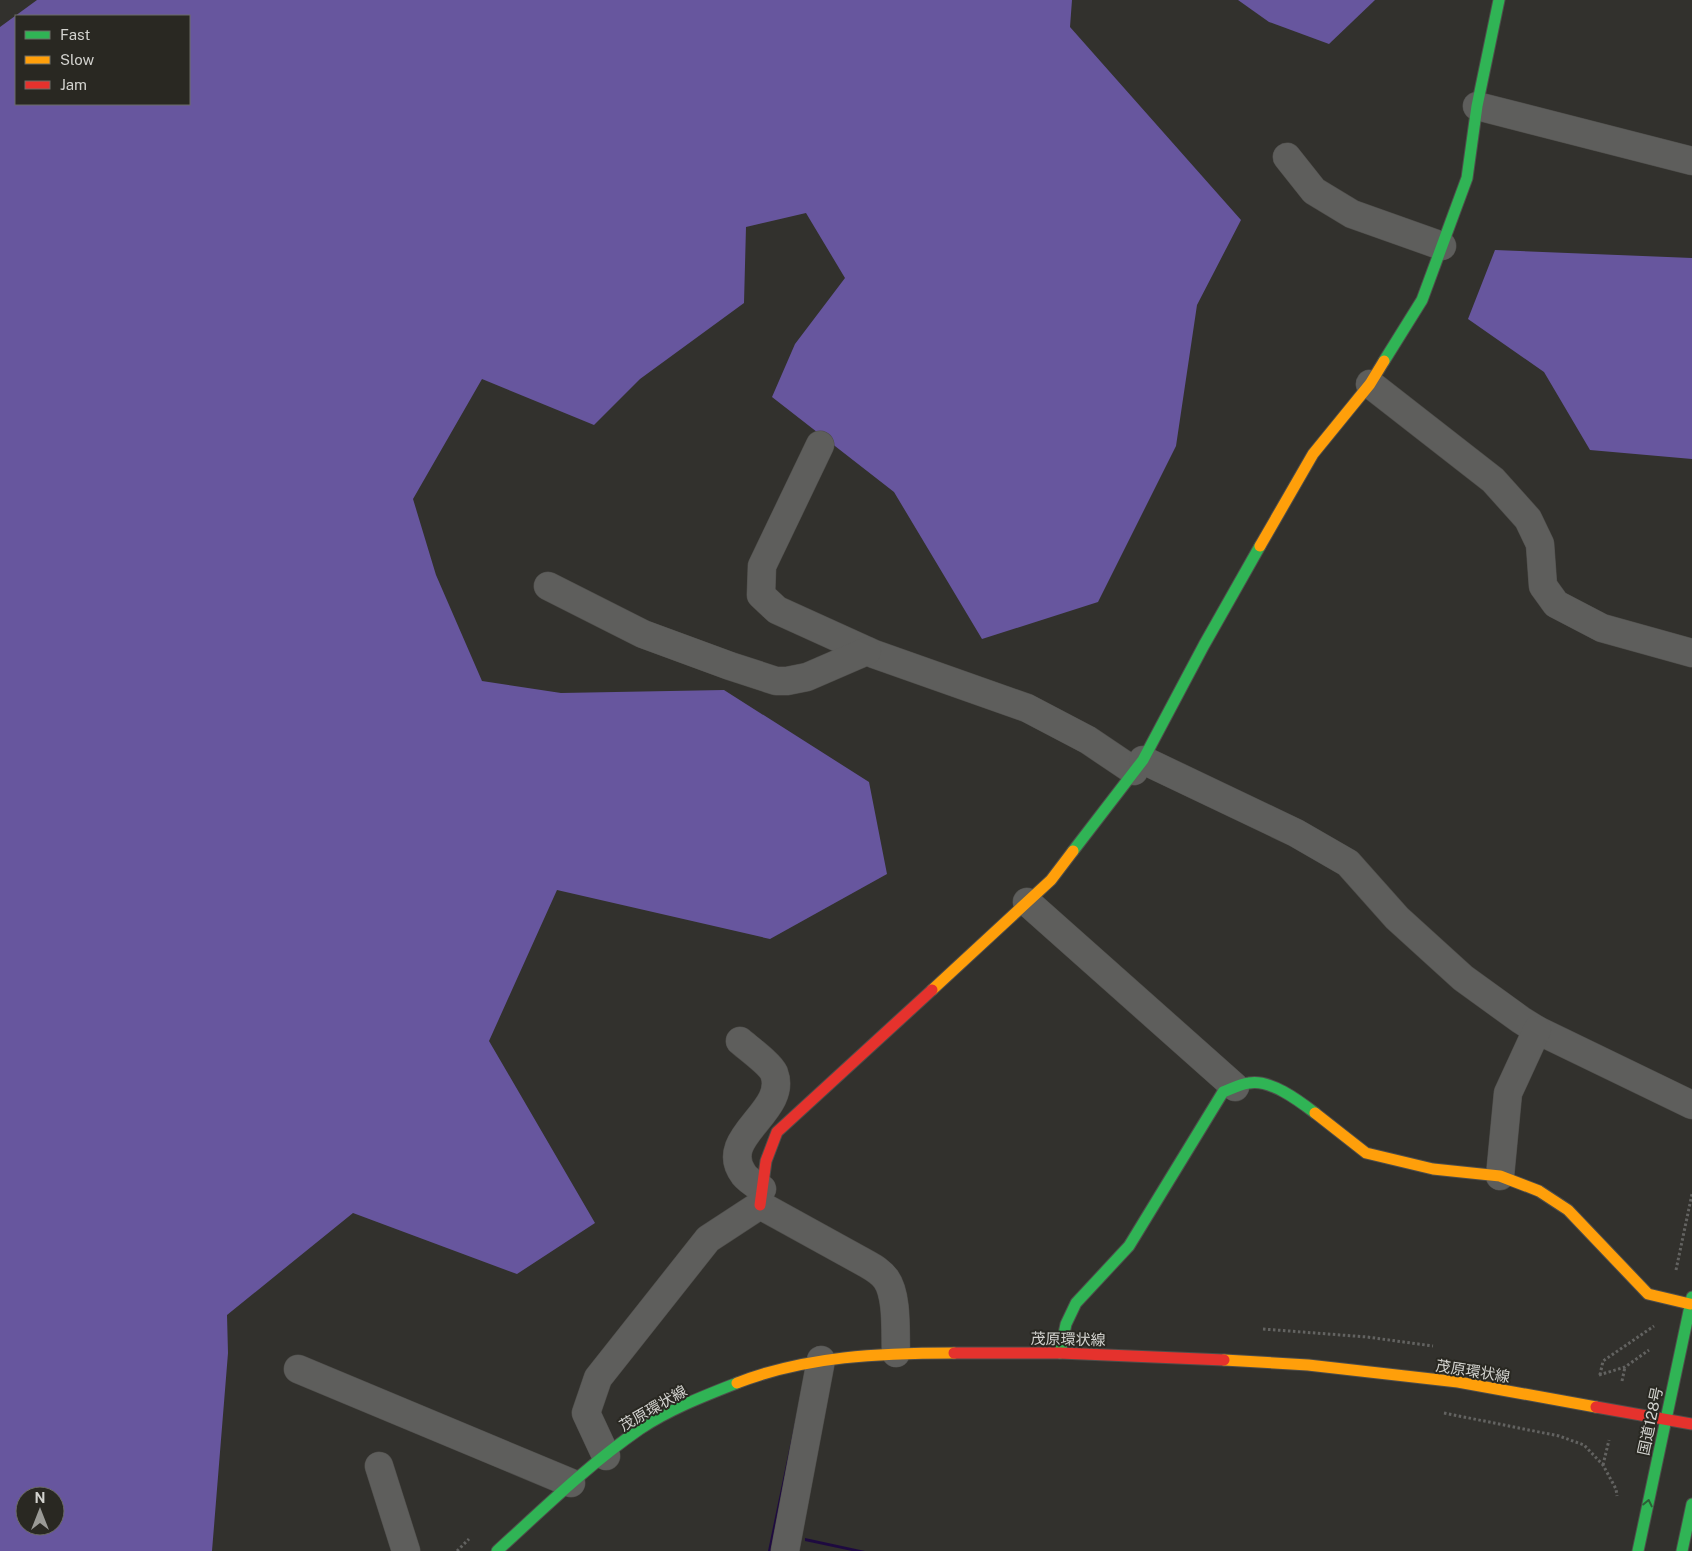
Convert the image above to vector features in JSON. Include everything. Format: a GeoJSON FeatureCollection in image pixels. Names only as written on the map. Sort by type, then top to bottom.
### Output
{"type":"FeatureCollection","features":[{"type":"Feature","properties":{"kind":"main road"},"geometry":{"type":"LineString","coordinates":[[761,1197],[766,1161],[776,1132],[1051,880],[1138,765],[1313,454],[1370,384],[1422,300],[1467,178],[1477,106],[1499,0]]}},
{"type":"Feature","properties":{"kind":"main road"},"geometry":{"type":"LineString","coordinates":[[1060,1354],[1066,1324],[1076,1303],[1129,1246],[1223,1092],[1248,1083],[1266,1083],[1303,1104],[1366,1153],[1433,1168],[1500,1176],[1539,1191],[1568,1210],[1612,1254],[1648,1294],[1691,1301]]}},
{"type":"Feature","properties":{"kind":"main road","name":"国道128号"},"geometry":{"type":"LineString","coordinates":[[1638,1551],[1691,1301]]}},
{"type":"Feature","properties":{"kind":"main road","name":"茂原環状線"},"geometry":{"type":"LineString","coordinates":[[497,1551],[571,1482],[641,1429],[690,1402],[748,1379],[821,1360],[896,1354],[1060,1354],[1308,1364],[1458,1382],[1692,1424]]}},
{"type":"Feature","properties":{"kind":"main road"},"geometry":{"type":"LineString","coordinates":[[1682,1551],[1692,1504]]}},
{"type":"Feature","properties":{"kind":"street"},"geometry":{"type":"LineString","coordinates":[[1477,106],[1692,161]]}},
{"type":"Feature","properties":{"kind":"street"},"geometry":{"type":"LineString","coordinates":[[1287,157],[1314,191],[1352,214],[1442,246]]}},
{"type":"Feature","properties":{"kind":"street"},"geometry":{"type":"LineString","coordinates":[[1370,384],[1493,480],[1528,519],[1540,544],[1542,586],[1556,604],[1602,628],[1692,653]]}},
{"type":"Feature","properties":{"kind":"street"},"geometry":{"type":"LineString","coordinates":[[820,445],[762,566],[761,595],[776,610],[867,651],[1027,708],[1138,765],[1296,833],[1348,863],[1397,918],[1463,978],[1521,1020],[1537,1030],[1692,1105]]}},
{"type":"Feature","properties":{"kind":"street"},"geometry":{"type":"LineString","coordinates":[[548,586],[643,634],[776,681],[807,677],[867,651]]}},
{"type":"Feature","properties":{"kind":"street"},"geometry":{"type":"LineString","coordinates":[[1027,902],[1235,1087]]}},
{"type":"Feature","properties":{"kind":"street"},"geometry":{"type":"LineString","coordinates":[[1500,1176],[1508,1093],[1537,1030]]}},
{"type":"Feature","properties":{"kind":"street"},"geometry":{"type":"LineString","coordinates":[[740,1041],[773,1070],[776,1084],[770,1102],[737,1148],[736,1161],[761,1197],[868,1264],[886,1279],[892,1291],[896,1354]]}},
{"type":"Feature","properties":{"kind":"street"},"geometry":{"type":"LineString","coordinates":[[606,1456],[586,1413],[598,1378],[708,1239],[761,1197]]}},
{"type":"Feature","properties":{"kind":"street"},"geometry":{"type":"LineString","coordinates":[[785,1551],[821,1360]]}},
{"type":"Feature","properties":{"kind":"street"},"geometry":{"type":"LineString","coordinates":[[298,1369],[571,1482]]}},
{"type":"Feature","properties":{"kind":"street"},"geometry":{"type":"LineString","coordinates":[[379,1466],[406,1551]]}},
{"type":"Feature","properties":{"kind":"path"},"geometry":{"type":"LineString","coordinates":[[1670,1299],[1692,1194]]}},
{"type":"Feature","properties":{"kind":"path"},"geometry":{"type":"LineString","coordinates":[[1600,1375],[1603,1361],[1661,1322]]}},
{"type":"Feature","properties":{"kind":"path"},"geometry":{"type":"LineString","coordinates":[[1443,1413],[1559,1436],[1584,1445],[1603,1465],[1616,1489],[1617,1497]]}},
{"type":"Feature","properties":{"kind":"shaded area"},"geometry":{"type":"Polygon","coordinates":[[[37,0],[1072,0],[1070,27],[1241,220],[1197,305],[1176,446],[1098,602],[982,639],[894,492],[772,397],[795,344],[845,278],[806,213],[746,227],[744,303],[640,379],[594,425],[482,379],[413,499],[436,575],[482,681],[561,693],[724,690],[869,782],[887,874],[770,939],[557,890],[489,1041],[595,1223],[517,1274],[353,1213],[227,1315],[228,1353],[212,1551],[0,1551],[0,27],[15,16],[15,105],[190,105],[190,15],[16,15],[37,0]]]}},
{"type":"Feature","properties":{"kind":"shaded area"},"geometry":{"type":"Polygon","coordinates":[[[1238,0],[1375,0],[1329,44],[1269,22],[1238,0]]]}},
{"type":"Feature","properties":{"kind":"shaded area"},"geometry":{"type":"Polygon","coordinates":[[[1495,250],[1692,258],[1692,459],[1590,450],[1544,372],[1468,319],[1495,250]]]}},
{"type":"Feature","properties":{"kind":"shaded area"},"geometry":{"type":"Polygon","coordinates":[[[798,1407],[798,1423],[771,1551],[768,1551],[798,1407]]]}},
{"type":"Feature","properties":{"kind":"shaded area"},"geometry":{"type":"Polygon","coordinates":[[[805,1538],[865,1551],[852,1551],[805,1541],[805,1538]]]}},
{"type":"Feature","properties":{"kind":"traffic: fast"},"geometry":{"type":"LineString","coordinates":[[1384,361],[1422,300],[1467,178],[1477,106],[1499,0]]}},
{"type":"Feature","properties":{"kind":"traffic: fast"},"geometry":{"type":"LineString","coordinates":[[1073,851],[1143,760],[1204,645],[1260,546]]}},
{"type":"Feature","properties":{"kind":"traffic: fast"},"geometry":{"type":"LineString","coordinates":[[1060,1353],[1066,1324],[1076,1303],[1129,1246],[1223,1092],[1239,1085],[1266,1084],[1284,1092],[1315,1113]]}},
{"type":"Feature","properties":{"kind":"traffic: fast"},"geometry":{"type":"LineString","coordinates":[[1638,1551],[1692,1297]]}},
{"type":"Feature","properties":{"kind":"traffic: fast"},"geometry":{"type":"LineString","coordinates":[[497,1551],[584,1472],[640,1429],[675,1409],[737,1383]]}},
{"type":"Feature","properties":{"kind":"traffic: fast"},"geometry":{"type":"LineString","coordinates":[[1682,1551],[1692,1504]]}},
{"type":"Feature","properties":{"kind":"traffic: slow"},"geometry":{"type":"LineString","coordinates":[[1260,546],[1313,454],[1370,384],[1384,361]]}},
{"type":"Feature","properties":{"kind":"traffic: slow"},"geometry":{"type":"LineString","coordinates":[[932,990],[1051,880],[1073,851]]}},
{"type":"Feature","properties":{"kind":"traffic: slow"},"geometry":{"type":"LineString","coordinates":[[1315,1113],[1366,1153],[1433,1169],[1500,1176],[1539,1191],[1568,1210],[1648,1294],[1690,1304]]}},
{"type":"Feature","properties":{"kind":"traffic: slow"},"geometry":{"type":"LineString","coordinates":[[737,1383],[790,1367],[844,1358],[871,1355],[954,1353]]}},
{"type":"Feature","properties":{"kind":"traffic: slow"},"geometry":{"type":"LineString","coordinates":[[1224,1360],[1308,1365],[1458,1382],[1596,1407]]}},
{"type":"Feature","properties":{"kind":"traffic: jam"},"geometry":{"type":"LineString","coordinates":[[760,1205],[766,1161],[777,1132],[932,990]]}},
{"type":"Feature","properties":{"kind":"traffic: jam"},"geometry":{"type":"LineString","coordinates":[[954,1353],[1060,1353],[1224,1360]]}},
{"type":"Feature","properties":{"kind":"traffic: jam"},"geometry":{"type":"LineString","coordinates":[[1596,1407],[1692,1424]]}}]}
